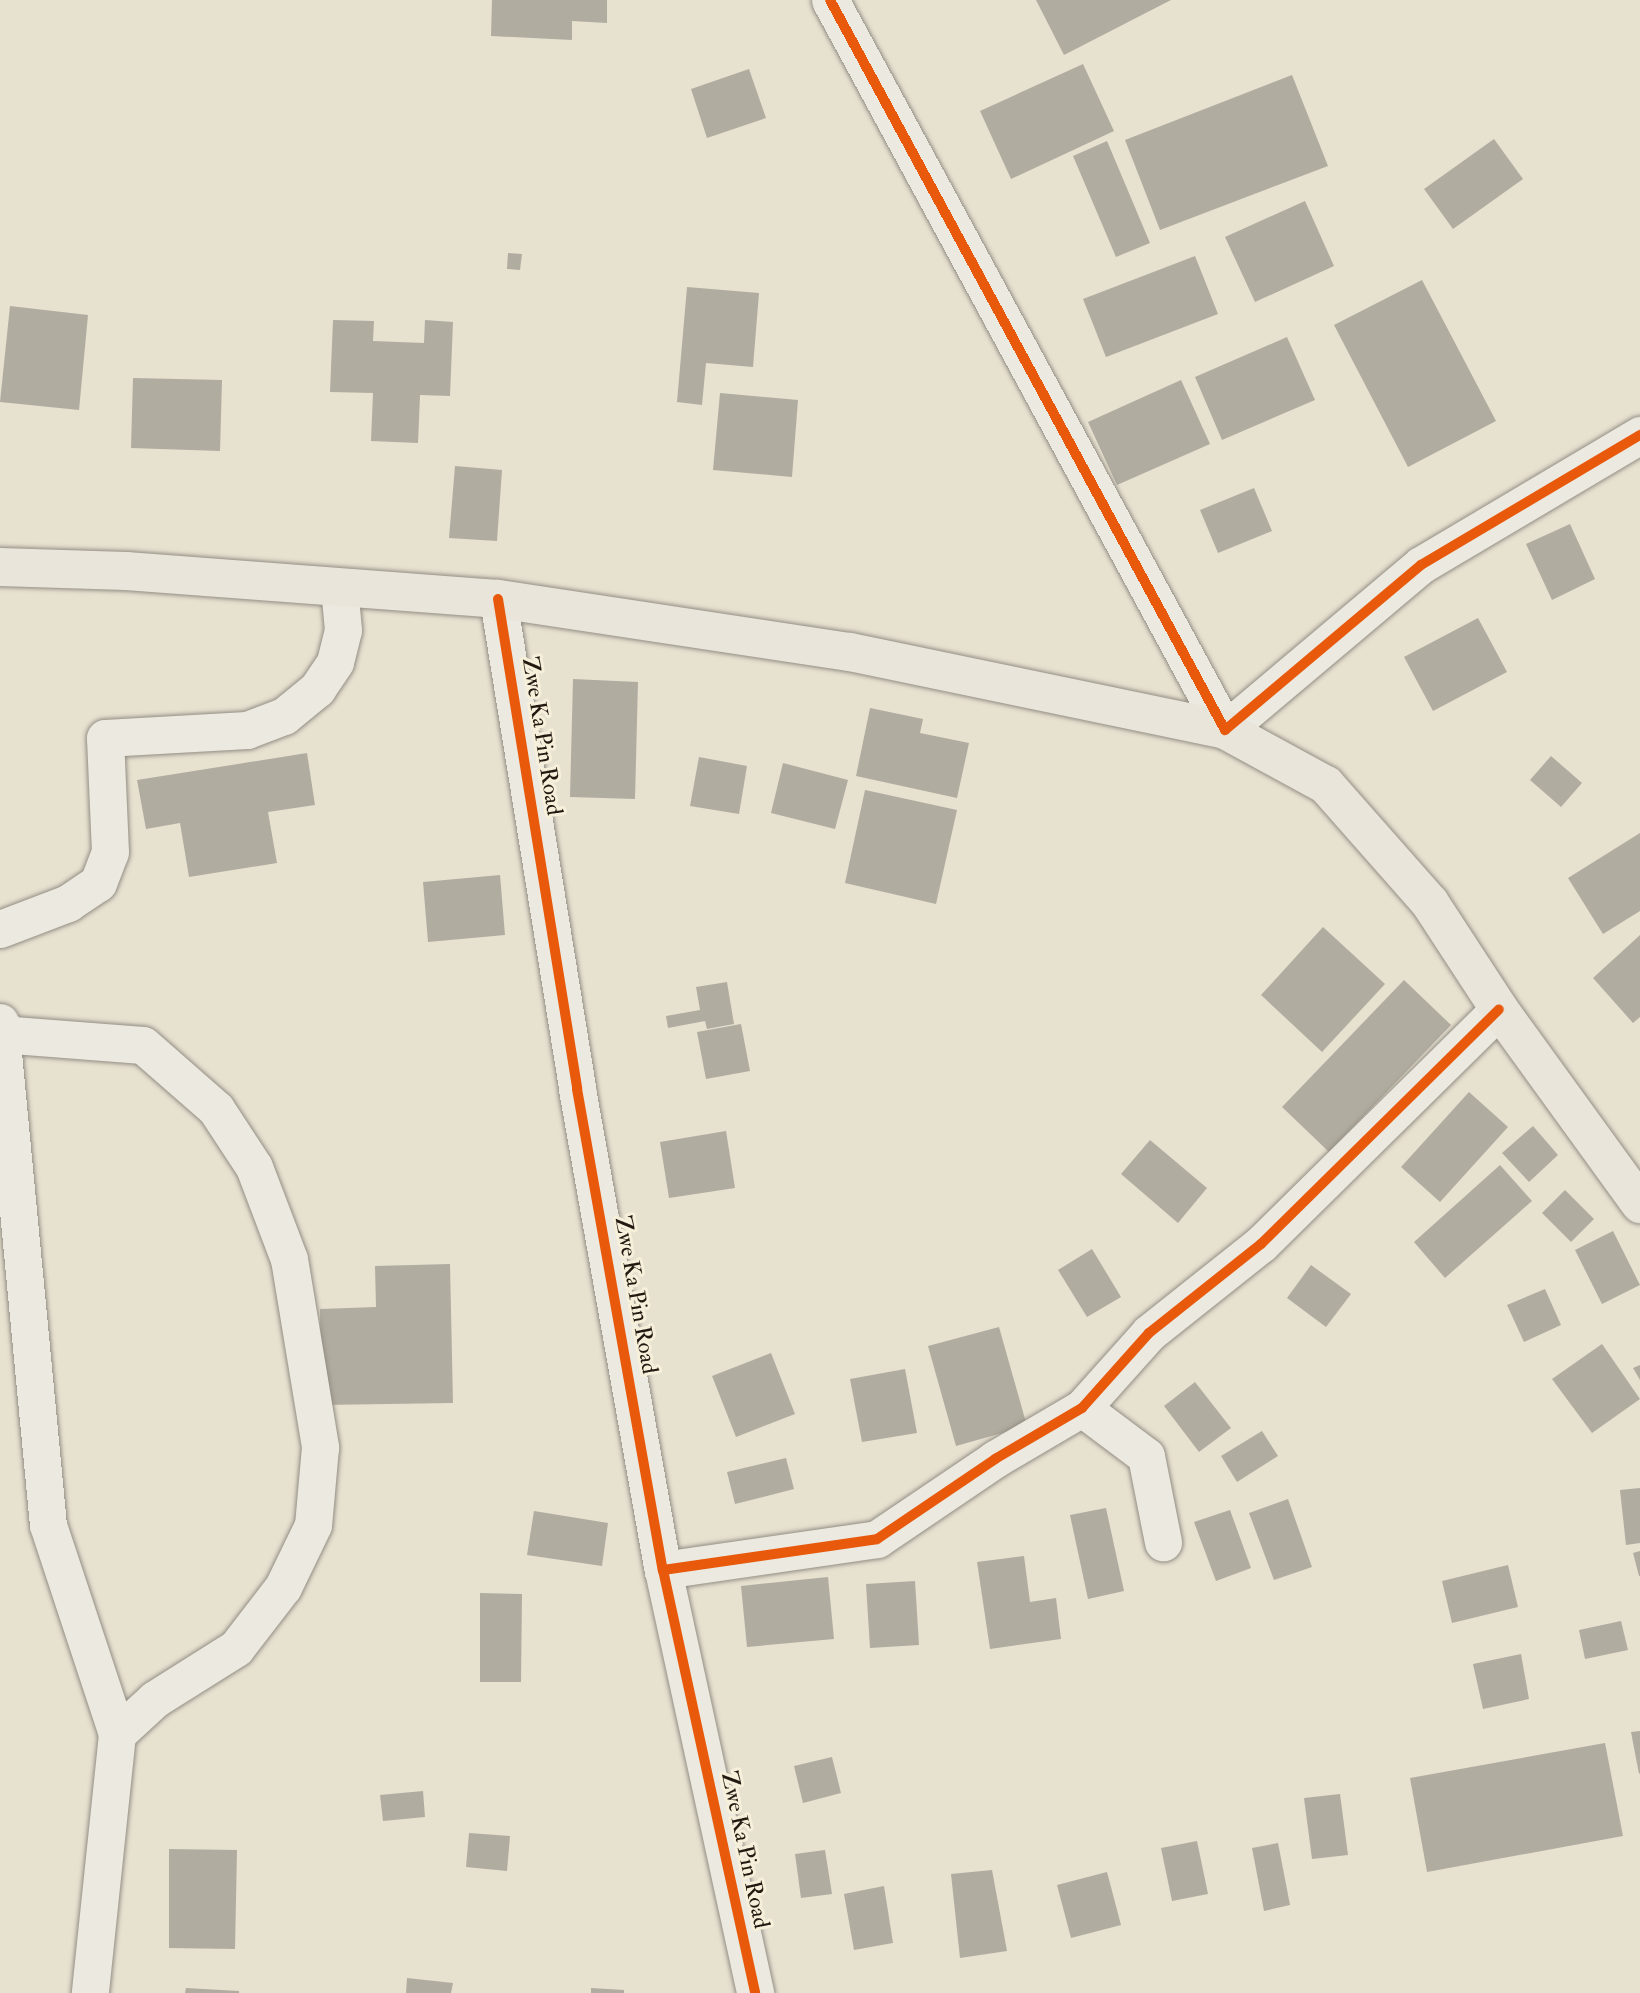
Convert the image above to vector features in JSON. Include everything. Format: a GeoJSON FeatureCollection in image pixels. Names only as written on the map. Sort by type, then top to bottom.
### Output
{"type":"FeatureCollection","features":[{"type":"Feature","properties":{"kind":"main road"},"geometry":{"type":"LineString","coordinates":[[0,567],[127,571],[498,599],[850,652],[1225,730],[1326,785],[1430,903],[1499,1009],[1640,1204]]}},
{"type":"Feature","properties":{"kind":"street"},"geometry":{"type":"LineString","coordinates":[[831,0],[1225,730],[1420,565],[1640,435]]}},
{"type":"Feature","properties":{"kind":"street"},"geometry":{"type":"LineString","coordinates":[[0,929],[68,903],[98,883],[110,852],[106,738],[247,730],[285,716],[317,689],[335,662],[343,630],[339,587]]}},
{"type":"Feature","properties":{"kind":"street","name":"Zwe Ka Pin Road"},"geometry":{"type":"LineString","coordinates":[[498,599],[578,1089],[663,1570],[755,1993]]}},
{"type":"Feature","properties":{"kind":"street"},"geometry":{"type":"LineString","coordinates":[[663,1570],[877,1539],[995,1459],[1082,1408],[1149,1334],[1261,1244],[1499,1009]]}},
{"type":"Feature","properties":{"kind":"street"},"geometry":{"type":"LineString","coordinates":[[90,1993],[117,1734],[48,1525],[1,1030],[143,1045],[216,1109],[254,1167],[289,1259],[320,1447],[313,1525],[283,1587],[236,1648],[155,1699],[117,1734]]}},
{"type":"Feature","properties":{"kind":"street"},"geometry":{"type":"LineString","coordinates":[[1082,1408],[1146,1456],[1163,1542]]}},
{"type":"Feature","properties":{"kind":"building"},"geometry":{"type":"Polygon","coordinates":[[[492,0],[607,0],[607,23],[572,21],[572,40],[491,36],[492,0]]]}},
{"type":"Feature","properties":{"kind":"building"},"geometry":{"type":"Polygon","coordinates":[[[1036,0],[1171,0],[1064,55],[1036,0]]]}},
{"type":"Feature","properties":{"kind":"building"},"geometry":{"type":"Polygon","coordinates":[[[1083,64],[1114,131],[1011,179],[980,111],[1083,64]]]}},
{"type":"Feature","properties":{"kind":"building"},"geometry":{"type":"Polygon","coordinates":[[[749,69],[766,118],[707,138],[691,89],[749,69]]]}},
{"type":"Feature","properties":{"kind":"building"},"geometry":{"type":"Polygon","coordinates":[[[1292,75],[1328,166],[1160,230],[1125,140],[1292,75]]]}},
{"type":"Feature","properties":{"kind":"building"},"geometry":{"type":"Polygon","coordinates":[[[1494,139],[1523,179],[1453,229],[1424,189],[1494,139]]]}},
{"type":"Feature","properties":{"kind":"building"},"geometry":{"type":"Polygon","coordinates":[[[1107,141],[1150,243],[1116,257],[1073,156],[1107,141]]]}},
{"type":"Feature","properties":{"kind":"building"},"geometry":{"type":"Polygon","coordinates":[[[1305,201],[1334,266],[1255,302],[1225,237],[1305,201]]]}},
{"type":"Feature","properties":{"kind":"building"},"geometry":{"type":"Polygon","coordinates":[[[508,253],[522,254],[520,270],[507,269],[508,253]]]}},
{"type":"Feature","properties":{"kind":"building"},"geometry":{"type":"Polygon","coordinates":[[[1195,256],[1218,314],[1106,357],[1083,299],[1195,256]]]}},
{"type":"Feature","properties":{"kind":"building"},"geometry":{"type":"Polygon","coordinates":[[[1422,280],[1496,421],[1408,467],[1334,325],[1422,280]]]}},
{"type":"Feature","properties":{"kind":"building"},"geometry":{"type":"Polygon","coordinates":[[[687,287],[759,293],[753,367],[706,363],[702,405],[677,402],[687,287]]]}},
{"type":"Feature","properties":{"kind":"building"},"geometry":{"type":"Polygon","coordinates":[[[10,306],[88,315],[79,410],[0,402],[10,306]]]}},
{"type":"Feature","properties":{"kind":"building"},"geometry":{"type":"Polygon","coordinates":[[[333,320],[374,321],[373,341],[424,343],[425,320],[453,322],[450,396],[420,395],[418,443],[371,441],[373,393],[330,392],[333,320]]]}},
{"type":"Feature","properties":{"kind":"building"},"geometry":{"type":"Polygon","coordinates":[[[1287,337],[1315,400],[1222,440],[1195,377],[1287,337]]]}},
{"type":"Feature","properties":{"kind":"building"},"geometry":{"type":"Polygon","coordinates":[[[133,378],[222,380],[220,451],[131,448],[133,378]]]}},
{"type":"Feature","properties":{"kind":"building"},"geometry":{"type":"Polygon","coordinates":[[[1181,380],[1210,444],[1117,485],[1088,422],[1181,380]]]}},
{"type":"Feature","properties":{"kind":"building"},"geometry":{"type":"Polygon","coordinates":[[[720,393],[798,400],[792,477],[713,470],[720,393]]]}},
{"type":"Feature","properties":{"kind":"building"},"geometry":{"type":"Polygon","coordinates":[[[455,466],[502,470],[497,541],[449,538],[455,466]]]}},
{"type":"Feature","properties":{"kind":"building"},"geometry":{"type":"Polygon","coordinates":[[[1254,488],[1272,531],[1218,553],[1200,510],[1254,488]]]}},
{"type":"Feature","properties":{"kind":"building"},"geometry":{"type":"Polygon","coordinates":[[[1570,524],[1595,579],[1552,600],[1526,544],[1570,524]]]}},
{"type":"Feature","properties":{"kind":"building"},"geometry":{"type":"Polygon","coordinates":[[[1478,618],[1507,672],[1433,711],[1404,657],[1478,618]]]}},
{"type":"Feature","properties":{"kind":"building"},"geometry":{"type":"Polygon","coordinates":[[[573,679],[638,682],[635,799],[570,797],[573,679]]]}},
{"type":"Feature","properties":{"kind":"building"},"geometry":{"type":"Polygon","coordinates":[[[870,708],[923,719],[920,733],[969,743],[957,798],[856,776],[870,708]]]}},
{"type":"Feature","properties":{"kind":"building"},"geometry":{"type":"Polygon","coordinates":[[[307,753],[315,805],[268,812],[277,863],[189,877],[180,823],[146,829],[137,780],[307,753]]]}},
{"type":"Feature","properties":{"kind":"building"},"geometry":{"type":"Polygon","coordinates":[[[1551,756],[1582,783],[1561,807],[1530,780],[1551,756]]]}},
{"type":"Feature","properties":{"kind":"building"},"geometry":{"type":"Polygon","coordinates":[[[699,757],[747,766],[739,814],[690,806],[699,757]]]}},
{"type":"Feature","properties":{"kind":"building"},"geometry":{"type":"Polygon","coordinates":[[[783,763],[848,780],[835,829],[771,813],[783,763]]]}},
{"type":"Feature","properties":{"kind":"building"},"geometry":{"type":"Polygon","coordinates":[[[865,790],[957,810],[936,904],[845,883],[865,790]]]}},
{"type":"Feature","properties":{"kind":"building"},"geometry":{"type":"Polygon","coordinates":[[[1640,833],[1640,911],[1603,934],[1568,878],[1640,833]]]}},
{"type":"Feature","properties":{"kind":"building"},"geometry":{"type":"Polygon","coordinates":[[[500,875],[505,935],[428,942],[423,882],[500,875]]]}},
{"type":"Feature","properties":{"kind":"building"},"geometry":{"type":"Polygon","coordinates":[[[1323,927],[1385,984],[1322,1052],[1261,995],[1323,927]]]}},
{"type":"Feature","properties":{"kind":"building"},"geometry":{"type":"Polygon","coordinates":[[[1640,935],[1640,1017],[1633,1023],[1593,978],[1640,935]]]}},
{"type":"Feature","properties":{"kind":"building"},"geometry":{"type":"Polygon","coordinates":[[[1404,980],[1451,1025],[1329,1152],[1282,1107],[1404,980]]]}},
{"type":"Feature","properties":{"kind":"building"},"geometry":{"type":"Polygon","coordinates":[[[727,982],[734,1024],[707,1029],[705,1021],[668,1028],[666,1016],[700,1010],[696,987],[727,982]]]}},
{"type":"Feature","properties":{"kind":"building"},"geometry":{"type":"Polygon","coordinates":[[[741,1024],[750,1071],[706,1079],[697,1032],[741,1024]]]}},
{"type":"Feature","properties":{"kind":"building"},"geometry":{"type":"Polygon","coordinates":[[[1469,1092],[1508,1127],[1440,1202],[1401,1167],[1469,1092]]]}},
{"type":"Feature","properties":{"kind":"building"},"geometry":{"type":"Polygon","coordinates":[[[1533,1126],[1558,1155],[1529,1182],[1502,1153],[1533,1126]]]}},
{"type":"Feature","properties":{"kind":"building"},"geometry":{"type":"Polygon","coordinates":[[[726,1131],[735,1188],[669,1198],[660,1142],[726,1131]]]}},
{"type":"Feature","properties":{"kind":"building"},"geometry":{"type":"Polygon","coordinates":[[[1150,1140],[1207,1188],[1178,1223],[1121,1174],[1150,1140]]]}},
{"type":"Feature","properties":{"kind":"building"},"geometry":{"type":"Polygon","coordinates":[[[1500,1165],[1532,1201],[1445,1278],[1414,1242],[1500,1165]]]}},
{"type":"Feature","properties":{"kind":"building"},"geometry":{"type":"Polygon","coordinates":[[[1565,1190],[1594,1219],[1571,1242],[1542,1213],[1565,1190]]]}},
{"type":"Feature","properties":{"kind":"building"},"geometry":{"type":"Polygon","coordinates":[[[1613,1231],[1640,1285],[1602,1304],[1575,1250],[1613,1231]]]}},
{"type":"Feature","properties":{"kind":"building"},"geometry":{"type":"Polygon","coordinates":[[[1092,1249],[1121,1297],[1087,1317],[1058,1270],[1092,1249]]]}},
{"type":"Feature","properties":{"kind":"building"},"geometry":{"type":"Polygon","coordinates":[[[450,1264],[453,1403],[322,1405],[320,1309],[376,1307],[375,1266],[450,1264]]]}},
{"type":"Feature","properties":{"kind":"building"},"geometry":{"type":"Polygon","coordinates":[[[1311,1265],[1351,1294],[1326,1327],[1287,1298],[1311,1265]]]}},
{"type":"Feature","properties":{"kind":"building"},"geometry":{"type":"Polygon","coordinates":[[[1545,1289],[1561,1325],[1524,1342],[1507,1305],[1545,1289]]]}},
{"type":"Feature","properties":{"kind":"building"},"geometry":{"type":"Polygon","coordinates":[[[999,1327],[1027,1426],[956,1446],[928,1346],[999,1327]]]}},
{"type":"Feature","properties":{"kind":"building"},"geometry":{"type":"Polygon","coordinates":[[[1602,1344],[1640,1399],[1592,1433],[1552,1379],[1602,1344]]]}},
{"type":"Feature","properties":{"kind":"building"},"geometry":{"type":"Polygon","coordinates":[[[771,1353],[795,1414],[736,1437],[712,1376],[771,1353]]]}},
{"type":"Feature","properties":{"kind":"building"},"geometry":{"type":"Polygon","coordinates":[[[1640,1365],[1640,1380],[1633,1368],[1640,1365]]]}},
{"type":"Feature","properties":{"kind":"building"},"geometry":{"type":"Polygon","coordinates":[[[905,1369],[917,1433],[862,1442],[850,1379],[905,1369]]]}},
{"type":"Feature","properties":{"kind":"building"},"geometry":{"type":"Polygon","coordinates":[[[1195,1382],[1231,1428],[1199,1452],[1164,1406],[1195,1382]]]}},
{"type":"Feature","properties":{"kind":"building"},"geometry":{"type":"Polygon","coordinates":[[[1262,1431],[1278,1456],[1237,1482],[1221,1456],[1262,1431]]]}},
{"type":"Feature","properties":{"kind":"building"},"geometry":{"type":"Polygon","coordinates":[[[786,1458],[794,1489],[735,1504],[727,1472],[786,1458]]]}},
{"type":"Feature","properties":{"kind":"building"},"geometry":{"type":"Polygon","coordinates":[[[1640,1488],[1640,1543],[1626,1545],[1620,1490],[1640,1488]]]}},
{"type":"Feature","properties":{"kind":"building"},"geometry":{"type":"Polygon","coordinates":[[[1288,1499],[1312,1567],[1274,1580],[1249,1513],[1288,1499]]]}},
{"type":"Feature","properties":{"kind":"building"},"geometry":{"type":"Polygon","coordinates":[[[1106,1508],[1124,1591],[1088,1599],[1070,1515],[1106,1508]]]}},
{"type":"Feature","properties":{"kind":"building"},"geometry":{"type":"Polygon","coordinates":[[[1230,1510],[1251,1568],[1216,1581],[1194,1522],[1230,1510]]]}},
{"type":"Feature","properties":{"kind":"building"},"geometry":{"type":"Polygon","coordinates":[[[534,1511],[608,1523],[602,1566],[527,1555],[534,1511]]]}},
{"type":"Feature","properties":{"kind":"building"},"geometry":{"type":"Polygon","coordinates":[[[1640,1551],[1640,1576],[1639,1576],[1633,1553],[1640,1551]]]}},
{"type":"Feature","properties":{"kind":"building"},"geometry":{"type":"Polygon","coordinates":[[[1024,1556],[1030,1602],[1056,1598],[1061,1639],[990,1649],[977,1562],[1024,1556]]]}},
{"type":"Feature","properties":{"kind":"building"},"geometry":{"type":"Polygon","coordinates":[[[1508,1565],[1518,1607],[1452,1623],[1442,1581],[1508,1565]]]}},
{"type":"Feature","properties":{"kind":"building"},"geometry":{"type":"Polygon","coordinates":[[[828,1577],[834,1639],[747,1647],[741,1586],[828,1577]]]}},
{"type":"Feature","properties":{"kind":"building"},"geometry":{"type":"Polygon","coordinates":[[[915,1581],[919,1645],[870,1648],[866,1584],[915,1581]]]}},
{"type":"Feature","properties":{"kind":"building"},"geometry":{"type":"Polygon","coordinates":[[[480,1593],[522,1594],[521,1682],[480,1682],[480,1593]]]}},
{"type":"Feature","properties":{"kind":"building"},"geometry":{"type":"Polygon","coordinates":[[[1621,1621],[1628,1650],[1585,1659],[1579,1630],[1621,1621]]]}},
{"type":"Feature","properties":{"kind":"building"},"geometry":{"type":"Polygon","coordinates":[[[1521,1654],[1529,1699],[1483,1709],[1473,1664],[1521,1654]]]}},
{"type":"Feature","properties":{"kind":"building"},"geometry":{"type":"Polygon","coordinates":[[[1640,1731],[1640,1773],[1639,1774],[1631,1732],[1640,1731]]]}},
{"type":"Feature","properties":{"kind":"building"},"geometry":{"type":"Polygon","coordinates":[[[1605,1743],[1623,1836],[1427,1872],[1410,1778],[1605,1743]]]}},
{"type":"Feature","properties":{"kind":"building"},"geometry":{"type":"Polygon","coordinates":[[[832,1757],[841,1793],[803,1803],[794,1766],[832,1757]]]}},
{"type":"Feature","properties":{"kind":"building"},"geometry":{"type":"Polygon","coordinates":[[[423,1791],[425,1817],[383,1821],[380,1795],[423,1791]]]}},
{"type":"Feature","properties":{"kind":"building"},"geometry":{"type":"Polygon","coordinates":[[[1340,1794],[1348,1855],[1312,1859],[1304,1798],[1340,1794]]]}},
{"type":"Feature","properties":{"kind":"building"},"geometry":{"type":"Polygon","coordinates":[[[469,1833],[510,1836],[507,1871],[466,1867],[469,1833]]]}},
{"type":"Feature","properties":{"kind":"building"},"geometry":{"type":"Polygon","coordinates":[[[1197,1841],[1208,1894],[1172,1901],[1161,1848],[1197,1841]]]}},
{"type":"Feature","properties":{"kind":"building"},"geometry":{"type":"Polygon","coordinates":[[[1278,1843],[1290,1905],[1264,1911],[1252,1848],[1278,1843]]]}},
{"type":"Feature","properties":{"kind":"building"},"geometry":{"type":"Polygon","coordinates":[[[169,1849],[237,1850],[235,1949],[169,1948],[169,1849]]]}},
{"type":"Feature","properties":{"kind":"building"},"geometry":{"type":"Polygon","coordinates":[[[825,1850],[832,1894],[801,1898],[795,1854],[825,1850]]]}},
{"type":"Feature","properties":{"kind":"building"},"geometry":{"type":"Polygon","coordinates":[[[992,1870],[1007,1951],[960,1958],[951,1874],[992,1870]]]}},
{"type":"Feature","properties":{"kind":"building"},"geometry":{"type":"Polygon","coordinates":[[[1107,1872],[1121,1925],[1071,1938],[1057,1885],[1107,1872]]]}},
{"type":"Feature","properties":{"kind":"building"},"geometry":{"type":"Polygon","coordinates":[[[884,1886],[893,1943],[854,1950],[844,1894],[884,1886]]]}},
{"type":"Feature","properties":{"kind":"building"},"geometry":{"type":"Polygon","coordinates":[[[407,1978],[453,1983],[451,1993],[406,1993],[407,1978]]]}},
{"type":"Feature","properties":{"kind":"building"},"geometry":{"type":"Polygon","coordinates":[[[186,1988],[239,1991],[239,1993],[185,1993],[186,1988]]]}},
{"type":"Feature","properties":{"kind":"building"},"geometry":{"type":"Polygon","coordinates":[[[591,1988],[624,1990],[624,1993],[591,1993],[591,1988]]]}},
{"type":"Feature","properties":{"kind":"cycle path"},"geometry":{"type":"LineString","coordinates":[[830,0],[1225,730],[1421,565],[1640,435]]}},
{"type":"Feature","properties":{"kind":"cycle path"},"geometry":{"type":"LineString","coordinates":[[498,599],[577,1089],[663,1570],[755,1993]]}},
{"type":"Feature","properties":{"kind":"cycle path"},"geometry":{"type":"LineString","coordinates":[[663,1570],[877,1539],[995,1459],[1082,1408],[1149,1333],[1261,1244],[1499,1009]]}}]}
